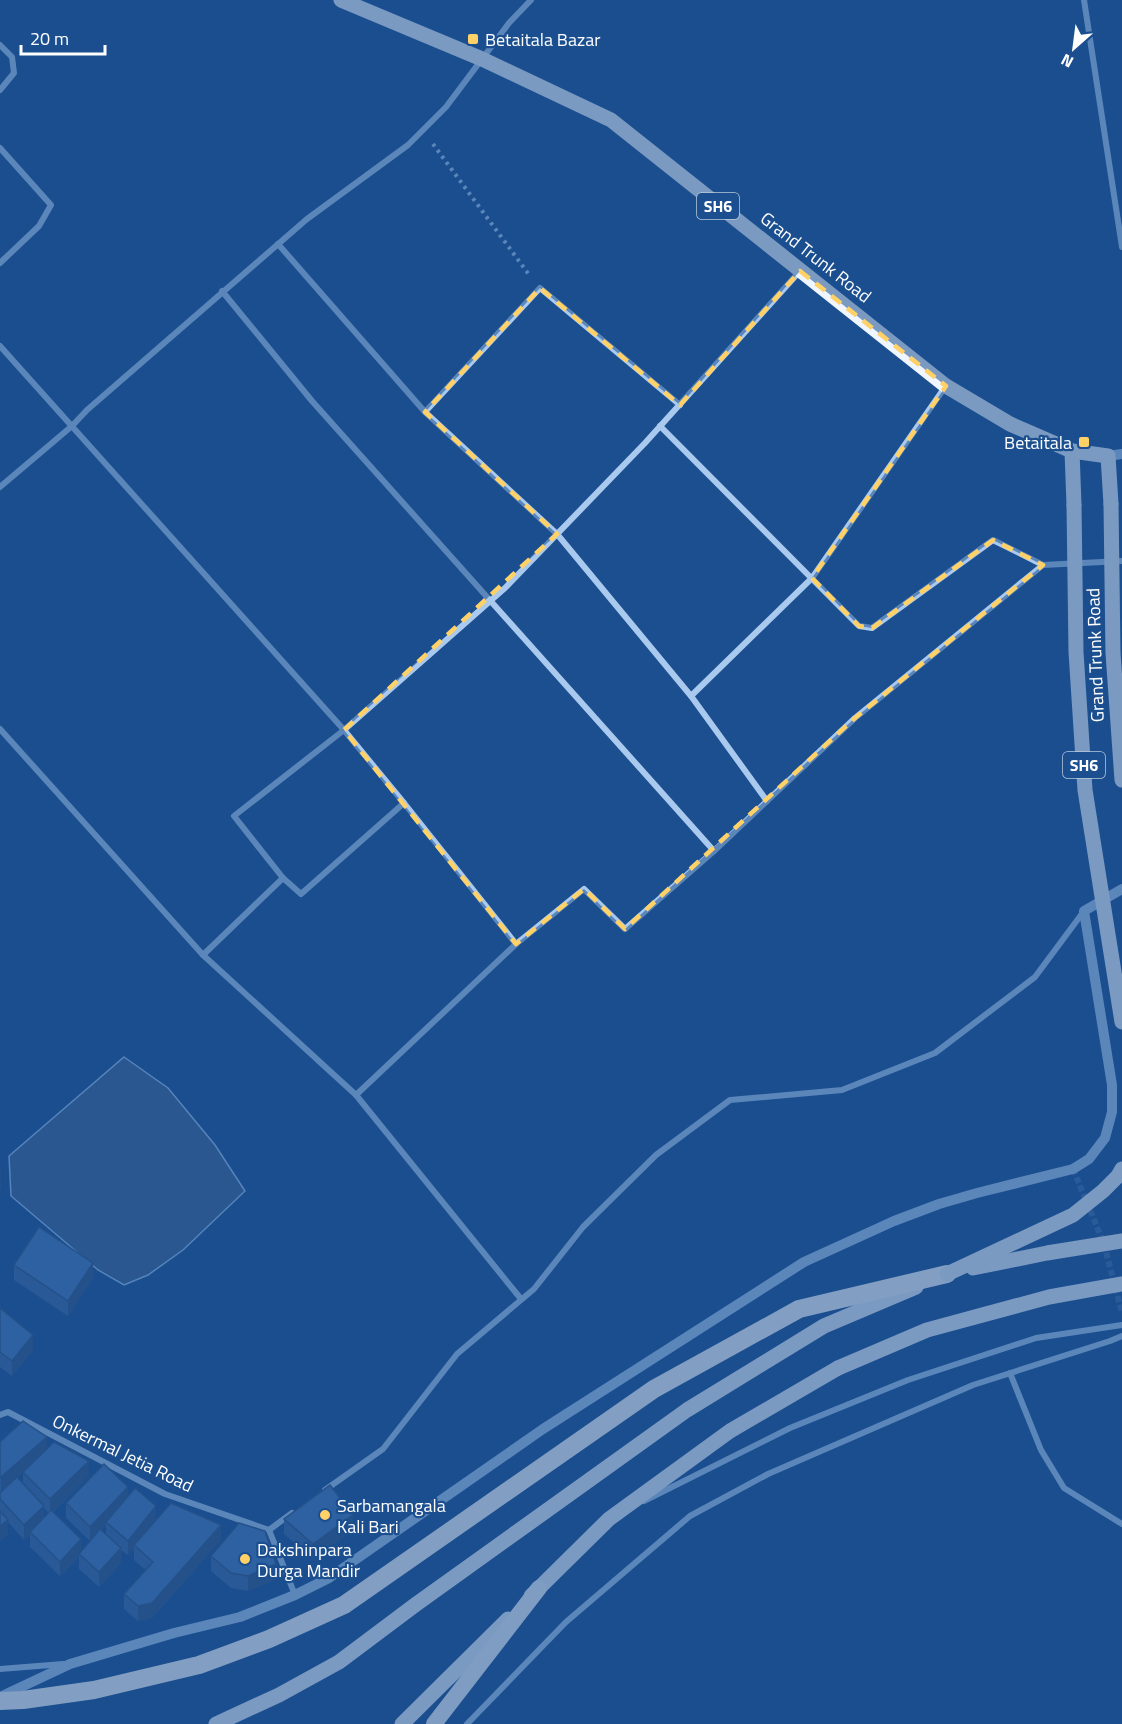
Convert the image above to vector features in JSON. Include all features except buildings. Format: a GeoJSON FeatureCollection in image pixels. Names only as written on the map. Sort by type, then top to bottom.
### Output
{"type":"FeatureCollection","features":[{"type":"Feature","properties":{"kind":"highway"},"geometry":{"type":"LineString","coordinates":[[0,1699],[23,1700],[94,1690],[199,1665],[269,1640],[344,1605],[654,1389],[799,1309],[946,1274]]}},
{"type":"Feature","properties":{"kind":"highway"},"geometry":{"type":"LineString","coordinates":[[434,1724],[539,1588]]}},
{"type":"Feature","properties":{"kind":"main road","name":"Grand Trunk Road"},"geometry":{"type":"LineString","coordinates":[[342,0],[482,59],[611,120],[946,386],[1010,424],[1072,451],[1115,455],[1111,504],[1113,653],[1122,780]]}},
{"type":"Feature","properties":{"kind":"main road","name":"Grand Trunk Road"},"geometry":{"type":"LineString","coordinates":[[1072,451],[1076,652],[1085,790],[1122,1022]]}},
{"type":"Feature","properties":{"kind":"main road"},"geometry":{"type":"LineString","coordinates":[[216,1724],[279,1695],[339,1662],[687,1410],[824,1326],[946,1274],[1073,1215],[1103,1191],[1122,1169]]}},
{"type":"Feature","properties":{"kind":"main road"},"geometry":{"type":"LineString","coordinates":[[946,1274],[1047,1252],[1122,1241]]}},
{"type":"Feature","properties":{"kind":"main road"},"geometry":{"type":"LineString","coordinates":[[402,1724],[609,1519],[730,1431],[838,1368],[927,1330],[1049,1297],[1122,1284]]}},
{"type":"Feature","properties":{"kind":"street"},"geometry":{"type":"LineString","coordinates":[[0,487],[307,219],[408,145],[446,107],[509,23],[531,0]]}},
{"type":"Feature","properties":{"kind":"street"},"geometry":{"type":"LineString","coordinates":[[1084,0],[1122,248]]}},
{"type":"Feature","properties":{"kind":"street"},"geometry":{"type":"LineString","coordinates":[[0,45],[12,57],[14,72],[0,90]]}},
{"type":"Feature","properties":{"kind":"street"},"geometry":{"type":"LineString","coordinates":[[0,148],[51,205],[39,226],[0,263]]}},
{"type":"Feature","properties":{"kind":"street"},"geometry":{"type":"LineString","coordinates":[[278,244],[425,412],[556,534],[691,696],[767,801]]}},
{"type":"Feature","properties":{"kind":"street"},"geometry":{"type":"LineString","coordinates":[[404,803],[301,894],[283,878],[234,816],[344,730],[505,588],[680,405],[800,271]]}},
{"type":"Feature","properties":{"kind":"street"},"geometry":{"type":"LineString","coordinates":[[425,412],[540,288],[680,405]]}},
{"type":"Feature","properties":{"kind":"street"},"geometry":{"type":"LineString","coordinates":[[222,291],[312,401],[714,850]]}},
{"type":"Feature","properties":{"kind":"street"},"geometry":{"type":"LineString","coordinates":[[0,346],[344,730],[516,944]]}},
{"type":"Feature","properties":{"kind":"street"},"geometry":{"type":"LineString","coordinates":[[691,696],[812,578],[946,386]]}},
{"type":"Feature","properties":{"kind":"street"},"geometry":{"type":"LineString","coordinates":[[660,426],[859,626],[872,628],[993,540],[1043,565],[1122,561]]}},
{"type":"Feature","properties":{"kind":"street"},"geometry":{"type":"LineString","coordinates":[[356,1095],[516,944],[584,889],[625,929],[714,850],[855,718],[1043,565]]}},
{"type":"Feature","properties":{"kind":"street"},"geometry":{"type":"LineString","coordinates":[[0,729],[203,955],[356,1095],[521,1299]]}},
{"type":"Feature","properties":{"kind":"street"},"geometry":{"type":"LineString","coordinates":[[203,955],[283,878]]}},
{"type":"Feature","properties":{"kind":"street"},"geometry":{"type":"LineString","coordinates":[[317,1496],[384,1449],[457,1354],[534,1289],[584,1227],[656,1155],[730,1100],[842,1090],[935,1053],[1035,977],[1084,911],[1122,890]]}},
{"type":"Feature","properties":{"kind":"street"},"geometry":{"type":"LineString","coordinates":[[0,1699],[70,1664],[174,1633],[240,1617],[295,1595],[329,1578],[543,1429],[804,1262],[894,1221],[939,1204],[1073,1169],[1089,1159],[1105,1138],[1112,1112],[1112,1085],[1084,911]]}},
{"type":"Feature","properties":{"kind":"street"},"geometry":{"type":"LineString","coordinates":[[609,1519],[790,1428],[908,1380],[1036,1338],[1122,1325]]}},
{"type":"Feature","properties":{"kind":"street"},"geometry":{"type":"LineString","coordinates":[[467,1724],[566,1622],[690,1516],[768,1474],[973,1385],[1122,1336]]}},
{"type":"Feature","properties":{"kind":"street"},"geometry":{"type":"LineString","coordinates":[[1010,1373],[1041,1450],[1064,1488],[1122,1524]]}},
{"type":"Feature","properties":{"kind":"street","name":"Onkermal Jetia Road"},"geometry":{"type":"LineString","coordinates":[[0,1415],[8,1412],[165,1494],[269,1530]]}},
{"type":"Feature","properties":{"kind":"street"},"geometry":{"type":"LineString","coordinates":[[295,1595],[269,1530],[297,1510]]}},
{"type":"Feature","properties":{"kind":"street"},"geometry":{"type":"LineString","coordinates":[[0,1669],[70,1664]]}},
{"type":"Feature","properties":{"kind":"path"},"geometry":{"type":"LineString","coordinates":[[422,131],[540,288]]}},
{"type":"Feature","properties":{"kind":"highlighted area"},"geometry":{"type":"Polygon","coordinates":[[[800,271],[946,386],[812,578],[859,626],[872,628],[993,540],[1043,565],[855,718],[625,929],[584,889],[516,944],[344,730],[557,534],[425,412],[540,288],[680,405],[800,271]]]}},
{"type":"Feature","properties":{"kind":"water"},"geometry":{"type":"Polygon","coordinates":[[[124,1057],[168,1088],[215,1145],[245,1191],[183,1250],[148,1275],[124,1285],[98,1270],[11,1196],[9,1156],[124,1057]]]}},
{"type":"Feature","properties":{"kind":"tunnel"},"geometry":{"type":"LineString","coordinates":[[1073,1169],[1104,1244],[1122,1313]]}},
{"type":"Feature","properties":{"kind":"place","name":"Betaitala Bazar"},"geometry":{"type":"Point","coordinates":[473,39]}},
{"type":"Feature","properties":{"kind":"place","name":"Betaitala"},"geometry":{"type":"Point","coordinates":[1084,442]}},
{"type":"Feature","properties":{"kind":"place","name":"Sarbamangala Kali Bari"},"geometry":{"type":"Point","coordinates":[325,1515]}},
{"type":"Feature","properties":{"kind":"place","name":"Dakshinpara Durga Mandir"},"geometry":{"type":"Point","coordinates":[245,1559]}}]}
